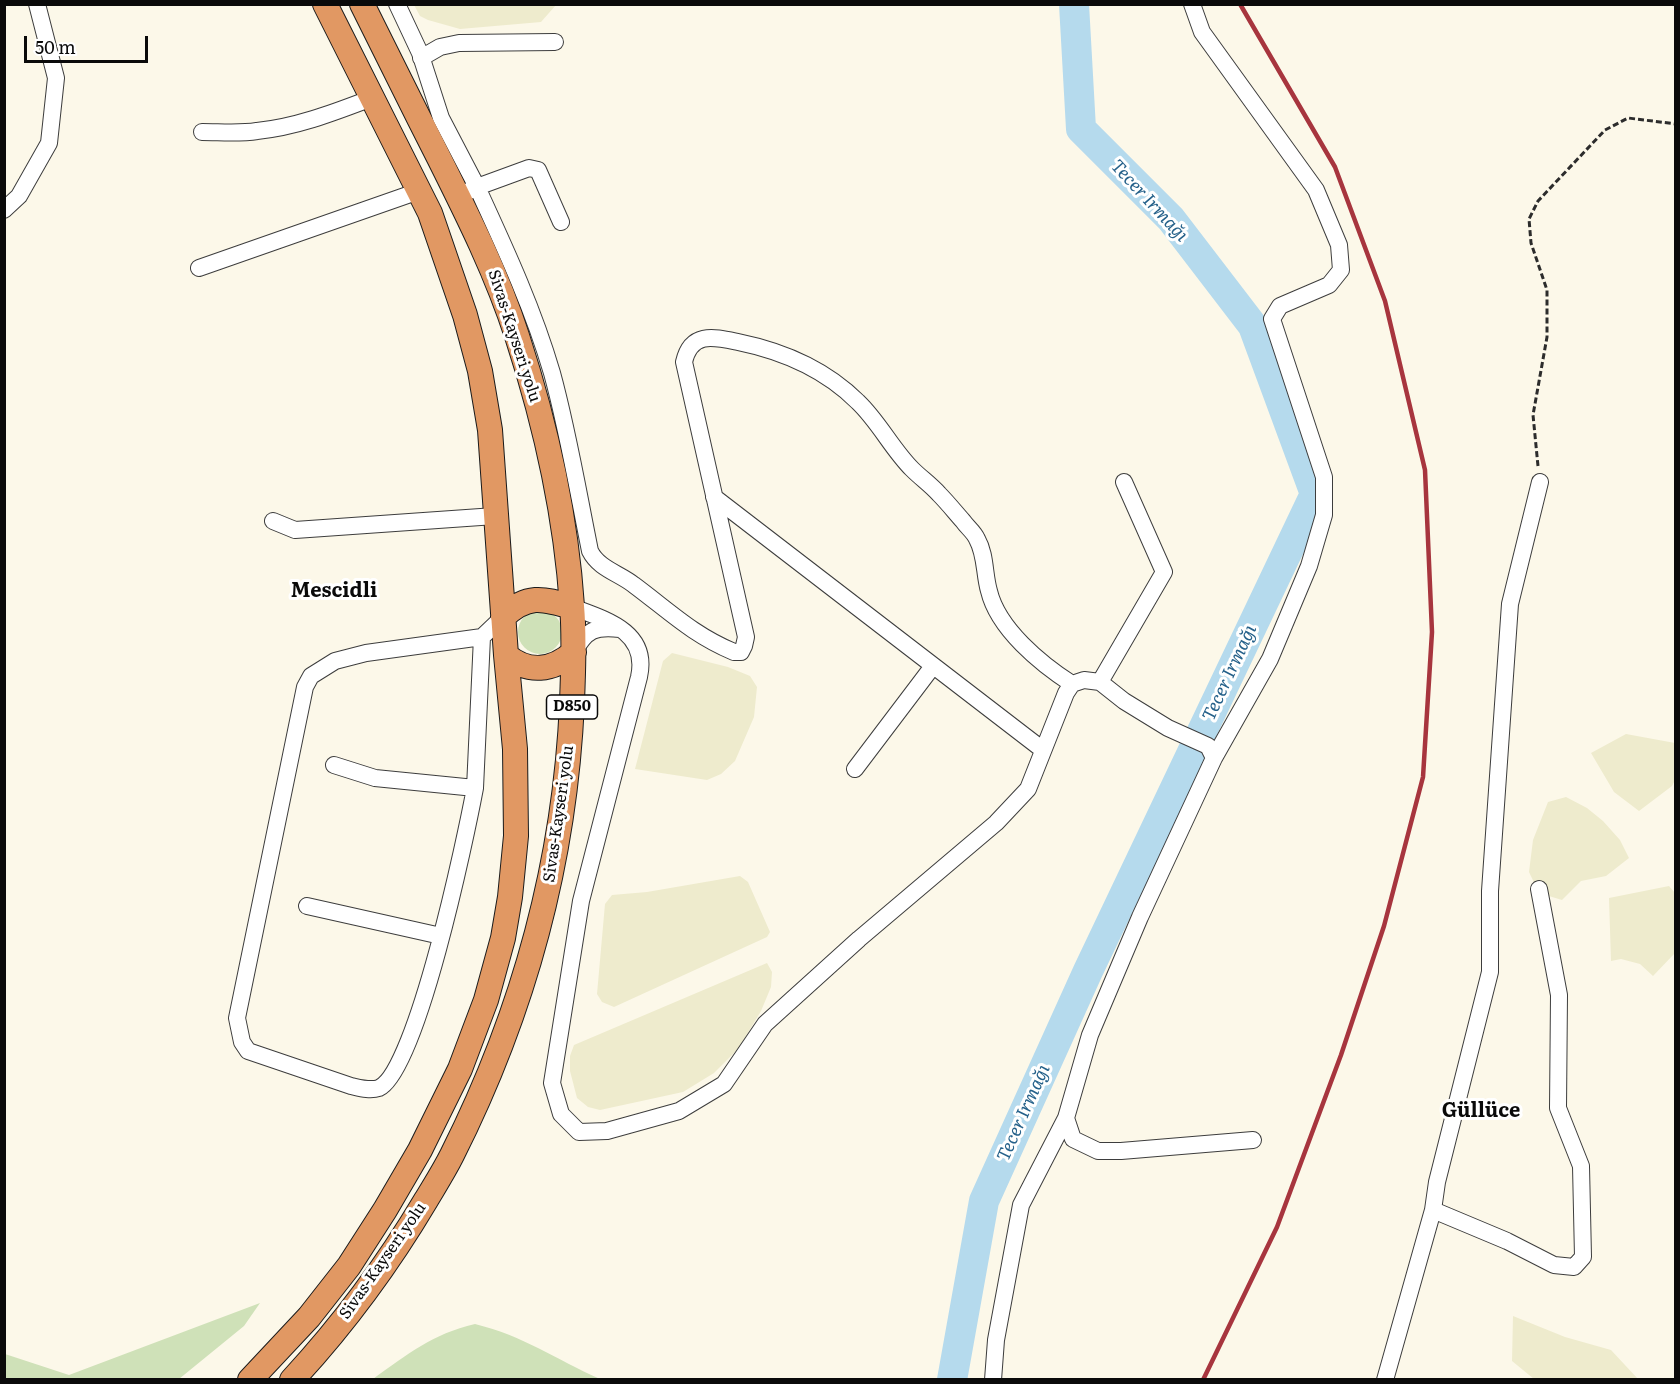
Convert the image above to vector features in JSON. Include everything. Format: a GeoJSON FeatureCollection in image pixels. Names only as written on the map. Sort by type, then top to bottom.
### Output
{"type":"FeatureCollection","features":[{"type":"Feature","properties":{"kind":"highway","name":"Sivas-Kayseri yolu"},"geometry":{"type":"LineString","coordinates":[[250,1380],[309,1317],[349,1266],[420,1150],[460,1069],[486,1000],[503,938],[516,836],[515,749],[490,430],[480,371],[430,213],[326,4]]}},
{"type":"Feature","properties":{"kind":"highway","name":"Sivas-Kayseri yolu"},"geometry":{"type":"LineString","coordinates":[[292,1380],[320,1350],[368,1287],[410,1227],[452,1156],[499,1048],[535,942],[555,855],[570,749],[574,651],[565,532],[541,423],[517,337],[467,191],[362,4]]}},
{"type":"Feature","properties":{"kind":"highway"},"geometry":{"type":"LineString","coordinates":[[503,617],[517,604],[531,599],[548,600],[572,607]]}},
{"type":"Feature","properties":{"kind":"highway"},"geometry":{"type":"LineString","coordinates":[[506,655],[519,664],[545,668],[559,664],[574,651]]}},
{"type":"Feature","properties":{"kind":"street"},"geometry":{"type":"LineString","coordinates":[[4,210],[19,196],[49,143],[56,78],[37,4]]}},
{"type":"Feature","properties":{"kind":"street"},"geometry":{"type":"LineString","coordinates":[[397,4],[421,58],[467,191],[511,261],[534,318],[551,373],[590,551],[594,558],[602,566],[631,583],[697,634],[734,652],[741,652],[746,637],[684,362],[690,347],[708,337],[749,344],[788,357],[815,370],[859,402],[898,454],[940,494],[977,538],[983,555],[993,604],[1003,620],[1042,663],[1072,684]]}},
{"type":"Feature","properties":{"kind":"street"},"geometry":{"type":"LineString","coordinates":[[993,1380],[996,1340],[1021,1206],[1066,1118],[1090,1035],[1211,752],[1270,659],[1309,566],[1324,515],[1324,477],[1272,319],[1280,306],[1329,285],[1341,270],[1339,245],[1316,190],[1202,32],[1192,4]]}},
{"type":"Feature","properties":{"kind":"street"},"geometry":{"type":"LineString","coordinates":[[421,58],[440,47],[459,43],[555,42]]}},
{"type":"Feature","properties":{"kind":"street"},"geometry":{"type":"LineString","coordinates":[[202,132],[257,132],[287,126],[321,117],[372,98]]}},
{"type":"Feature","properties":{"kind":"street"},"geometry":{"type":"LineString","coordinates":[[467,191],[529,168],[538,170],[561,222]]}},
{"type":"Feature","properties":{"kind":"street"},"geometry":{"type":"LineString","coordinates":[[199,268],[419,191]]}},
{"type":"Feature","properties":{"kind":"street"},"geometry":{"type":"LineString","coordinates":[[1100,682],[1164,572],[1124,482]]}},
{"type":"Feature","properties":{"kind":"street"},"geometry":{"type":"LineString","coordinates":[[1385,1380],[1432,1210],[1490,972],[1490,891],[1510,604],[1540,482]]}},
{"type":"Feature","properties":{"kind":"street"},"geometry":{"type":"LineString","coordinates":[[714,497],[1043,750]]}},
{"type":"Feature","properties":{"kind":"street"},"geometry":{"type":"LineString","coordinates":[[273,520],[295,530],[495,516]]}},
{"type":"Feature","properties":{"kind":"street"},"geometry":{"type":"LineString","coordinates":[[572,607],[600,618],[630,637],[640,650],[641,666],[581,902],[552,1083],[561,1114],[579,1132],[607,1131],[679,1112],[724,1084],[765,1024],[859,939],[996,823],[1028,789],[1066,693],[1072,684],[1084,680],[1100,682],[1124,701],[1211,752]]}},
{"type":"Feature","properties":{"kind":"street"},"geometry":{"type":"LineString","coordinates":[[482,637],[475,788],[464,847],[423,1001],[398,1066],[379,1088],[368,1089],[351,1086],[248,1051],[242,1042],[237,1018],[305,687],[311,676],[334,662],[366,653],[482,637],[503,617]]}},
{"type":"Feature","properties":{"kind":"street"},"geometry":{"type":"LineString","coordinates":[[574,651],[582,637],[593,630],[620,629]]}},
{"type":"Feature","properties":{"kind":"street"},"geometry":{"type":"LineString","coordinates":[[482,637],[506,655]]}},
{"type":"Feature","properties":{"kind":"street"},"geometry":{"type":"LineString","coordinates":[[855,769],[933,666]]}},
{"type":"Feature","properties":{"kind":"street"},"geometry":{"type":"LineString","coordinates":[[334,765],[375,778],[475,788]]}},
{"type":"Feature","properties":{"kind":"street"},"geometry":{"type":"LineString","coordinates":[[1432,1210],[1508,1241],[1554,1265],[1574,1267],[1583,1257],[1581,1166],[1558,1108],[1559,995],[1539,889]]}},
{"type":"Feature","properties":{"kind":"street"},"geometry":{"type":"LineString","coordinates":[[307,906],[441,936]]}},
{"type":"Feature","properties":{"kind":"street"},"geometry":{"type":"LineString","coordinates":[[1066,1118],[1072,1139],[1098,1151],[1253,1140]]}},
{"type":"Feature","properties":{"kind":"path"},"geometry":{"type":"LineString","coordinates":[[1540,482],[1533,415],[1546,338],[1547,290],[1531,243],[1529,219],[1538,201],[1605,130],[1628,118],[1676,124]]}},
{"type":"Feature","properties":{"kind":"shaded area"},"geometry":{"type":"Polygon","coordinates":[[[414,5],[556,5],[541,22],[460,29],[420,16],[414,5]]]}},
{"type":"Feature","properties":{"kind":"shaded area"},"geometry":{"type":"Polygon","coordinates":[[[672,653],[728,667],[750,676],[757,687],[754,717],[735,761],[721,774],[707,780],[635,769],[663,661],[672,653]]]}},
{"type":"Feature","properties":{"kind":"shaded area"},"geometry":{"type":"Polygon","coordinates":[[[1626,734],[1675,743],[1675,780],[1672,786],[1639,811],[1614,792],[1591,753],[1626,734]]]}},
{"type":"Feature","properties":{"kind":"shaded area"},"geometry":{"type":"Polygon","coordinates":[[[1566,797],[1587,808],[1603,821],[1620,840],[1629,858],[1606,876],[1581,881],[1562,900],[1539,893],[1529,872],[1533,840],[1548,802],[1566,797]]]}},
{"type":"Feature","properties":{"kind":"shaded area"},"geometry":{"type":"Polygon","coordinates":[[[740,876],[748,882],[770,932],[767,937],[614,1007],[602,1002],[597,994],[605,904],[612,895],[647,892],[740,876]]]}},
{"type":"Feature","properties":{"kind":"shaded area"},"geometry":{"type":"Polygon","coordinates":[[[1669,886],[1675,893],[1675,953],[1653,976],[1640,964],[1621,959],[1611,961],[1609,898],[1669,886]]]}},
{"type":"Feature","properties":{"kind":"shaded area"},"geometry":{"type":"Polygon","coordinates":[[[767,963],[772,972],[771,987],[761,1011],[738,1049],[714,1073],[683,1092],[600,1110],[588,1107],[577,1098],[570,1071],[570,1056],[574,1045],[767,963]]]}},
{"type":"Feature","properties":{"kind":"shaded area"},"geometry":{"type":"Polygon","coordinates":[[[1513,1316],[1565,1337],[1611,1350],[1638,1379],[1534,1379],[1512,1361],[1513,1316]]]}},
{"type":"Feature","properties":{"kind":"green space"},"geometry":{"type":"Polygon","coordinates":[[[540,610],[555,617],[562,632],[555,647],[540,654],[525,647],[518,632],[525,617],[540,610]]]}},
{"type":"Feature","properties":{"kind":"green space"},"geometry":{"type":"Polygon","coordinates":[[[260,1303],[244,1326],[179,1379],[5,1379],[5,1354],[69,1375],[260,1303]]]}},
{"type":"Feature","properties":{"kind":"green space"},"geometry":{"type":"Polygon","coordinates":[[[475,1324],[524,1341],[600,1379],[373,1379],[433,1339],[475,1324]]]}},
{"type":"Feature","properties":{"kind":"waterway","name":"Tecer Irmağı"},"geometry":{"type":"LineString","coordinates":[[952,1380],[984,1201],[1088,971],[1315,494],[1253,326],[1171,219],[1081,129],[1074,4]]}},
{"type":"Feature","properties":{"kind":"railway"},"geometry":{"type":"LineString","coordinates":[[1203,1380],[1277,1227],[1341,1055],[1384,926],[1423,777],[1432,632],[1425,470],[1385,301],[1335,167],[1240,4]]}},
{"type":"Feature","properties":{"kind":"district","name":"Mescidli"},"geometry":{"type":"Point","coordinates":[334,591]}},
{"type":"Feature","properties":{"kind":"district","name":"Güllüce"},"geometry":{"type":"Point","coordinates":[1481,1111]}}]}
